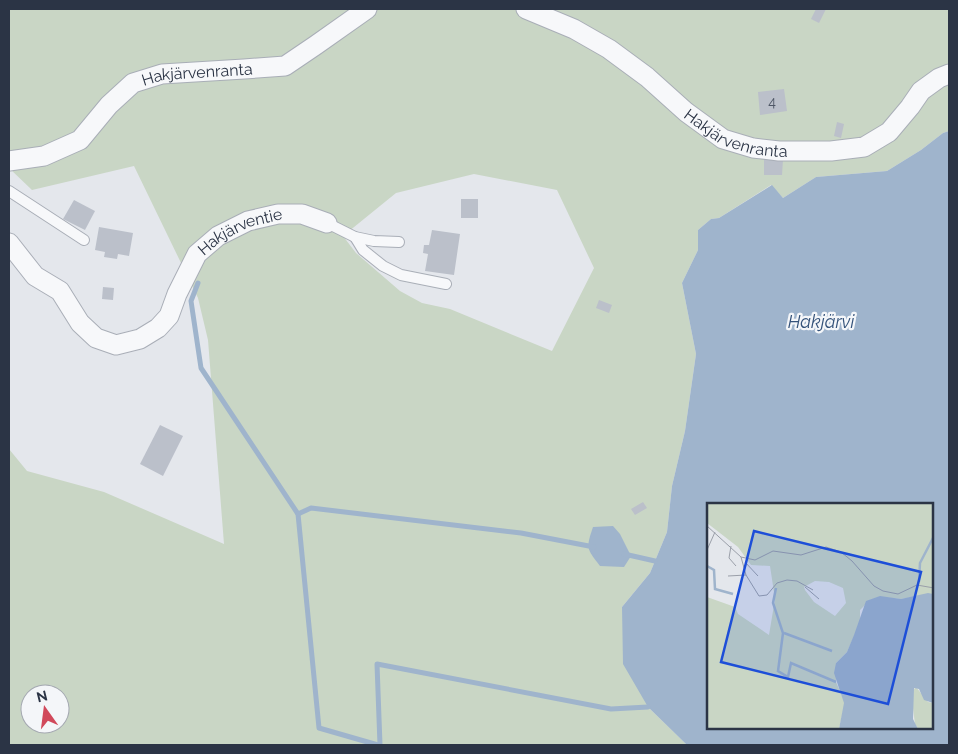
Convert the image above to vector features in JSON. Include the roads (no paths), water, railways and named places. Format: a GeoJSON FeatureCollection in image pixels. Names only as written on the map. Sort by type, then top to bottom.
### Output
{"type":"FeatureCollection","features":[{"type":"Feature","properties":{"kind":"street","name":"Hakjärvenranta"},"geometry":{"type":"LineString","coordinates":[[9,161],[44,156],[80,140],[109,105],[133,83],[162,74],[285,66],[367,9]]}},
{"type":"Feature","properties":{"kind":"street","name":"Hakjärvenranta"},"geometry":{"type":"LineString","coordinates":[[526,9],[574,29],[609,49],[647,76],[686,112],[723,139],[753,148],[778,151],[831,151],[864,147],[889,132],[921,91],[938,78],[949,74]]}},
{"type":"Feature","properties":{"kind":"street","name":"Hakjärventie"},"geometry":{"type":"LineString","coordinates":[[11,251],[35,276],[60,290],[80,323],[96,338],[116,345],[140,339],[158,328],[169,316],[197,254],[218,236],[248,220],[278,214],[302,214],[327,222]]}},
{"type":"Feature","properties":{"kind":"lane"},"geometry":{"type":"LineString","coordinates":[[9,191],[84,240]]}},
{"type":"Feature","properties":{"kind":"lane"},"geometry":{"type":"LineString","coordinates":[[327,222],[355,237],[399,242]]}},
{"type":"Feature","properties":{"kind":"lane"},"geometry":{"type":"LineString","coordinates":[[355,237],[363,250],[383,266],[401,275],[446,284]]}},
{"type":"Feature","properties":{"kind":"water","name":"Hakjärvi"},"geometry":{"type":"Polygon","coordinates":[[[949,131],[949,745],[687,745],[648,707],[623,664],[622,607],[650,573],[667,532],[672,486],[685,431],[696,354],[682,283],[698,250],[698,230],[711,219],[719,218],[772,185],[783,198],[816,177],[887,171],[921,150],[943,133],[949,131]]]}},
{"type":"Feature","properties":{"kind":"water"},"geometry":{"type":"Polygon","coordinates":[[[613,526],[620,534],[631,556],[624,567],[600,566],[589,548],[588,544],[593,527],[613,526]]]}},
{"type":"Feature","properties":{"kind":"waterway"},"geometry":{"type":"LineString","coordinates":[[198,283],[191,301],[201,368],[298,514],[319,728],[378,745]]}},
{"type":"Feature","properties":{"kind":"waterway"},"geometry":{"type":"LineString","coordinates":[[298,514],[311,508],[521,533],[594,547]]}},
{"type":"Feature","properties":{"kind":"waterway"},"geometry":{"type":"LineString","coordinates":[[624,554],[655,561]]}},
{"type":"Feature","properties":{"kind":"waterway"},"geometry":{"type":"LineString","coordinates":[[380,745],[377,664],[611,709],[648,707]]}}]}
